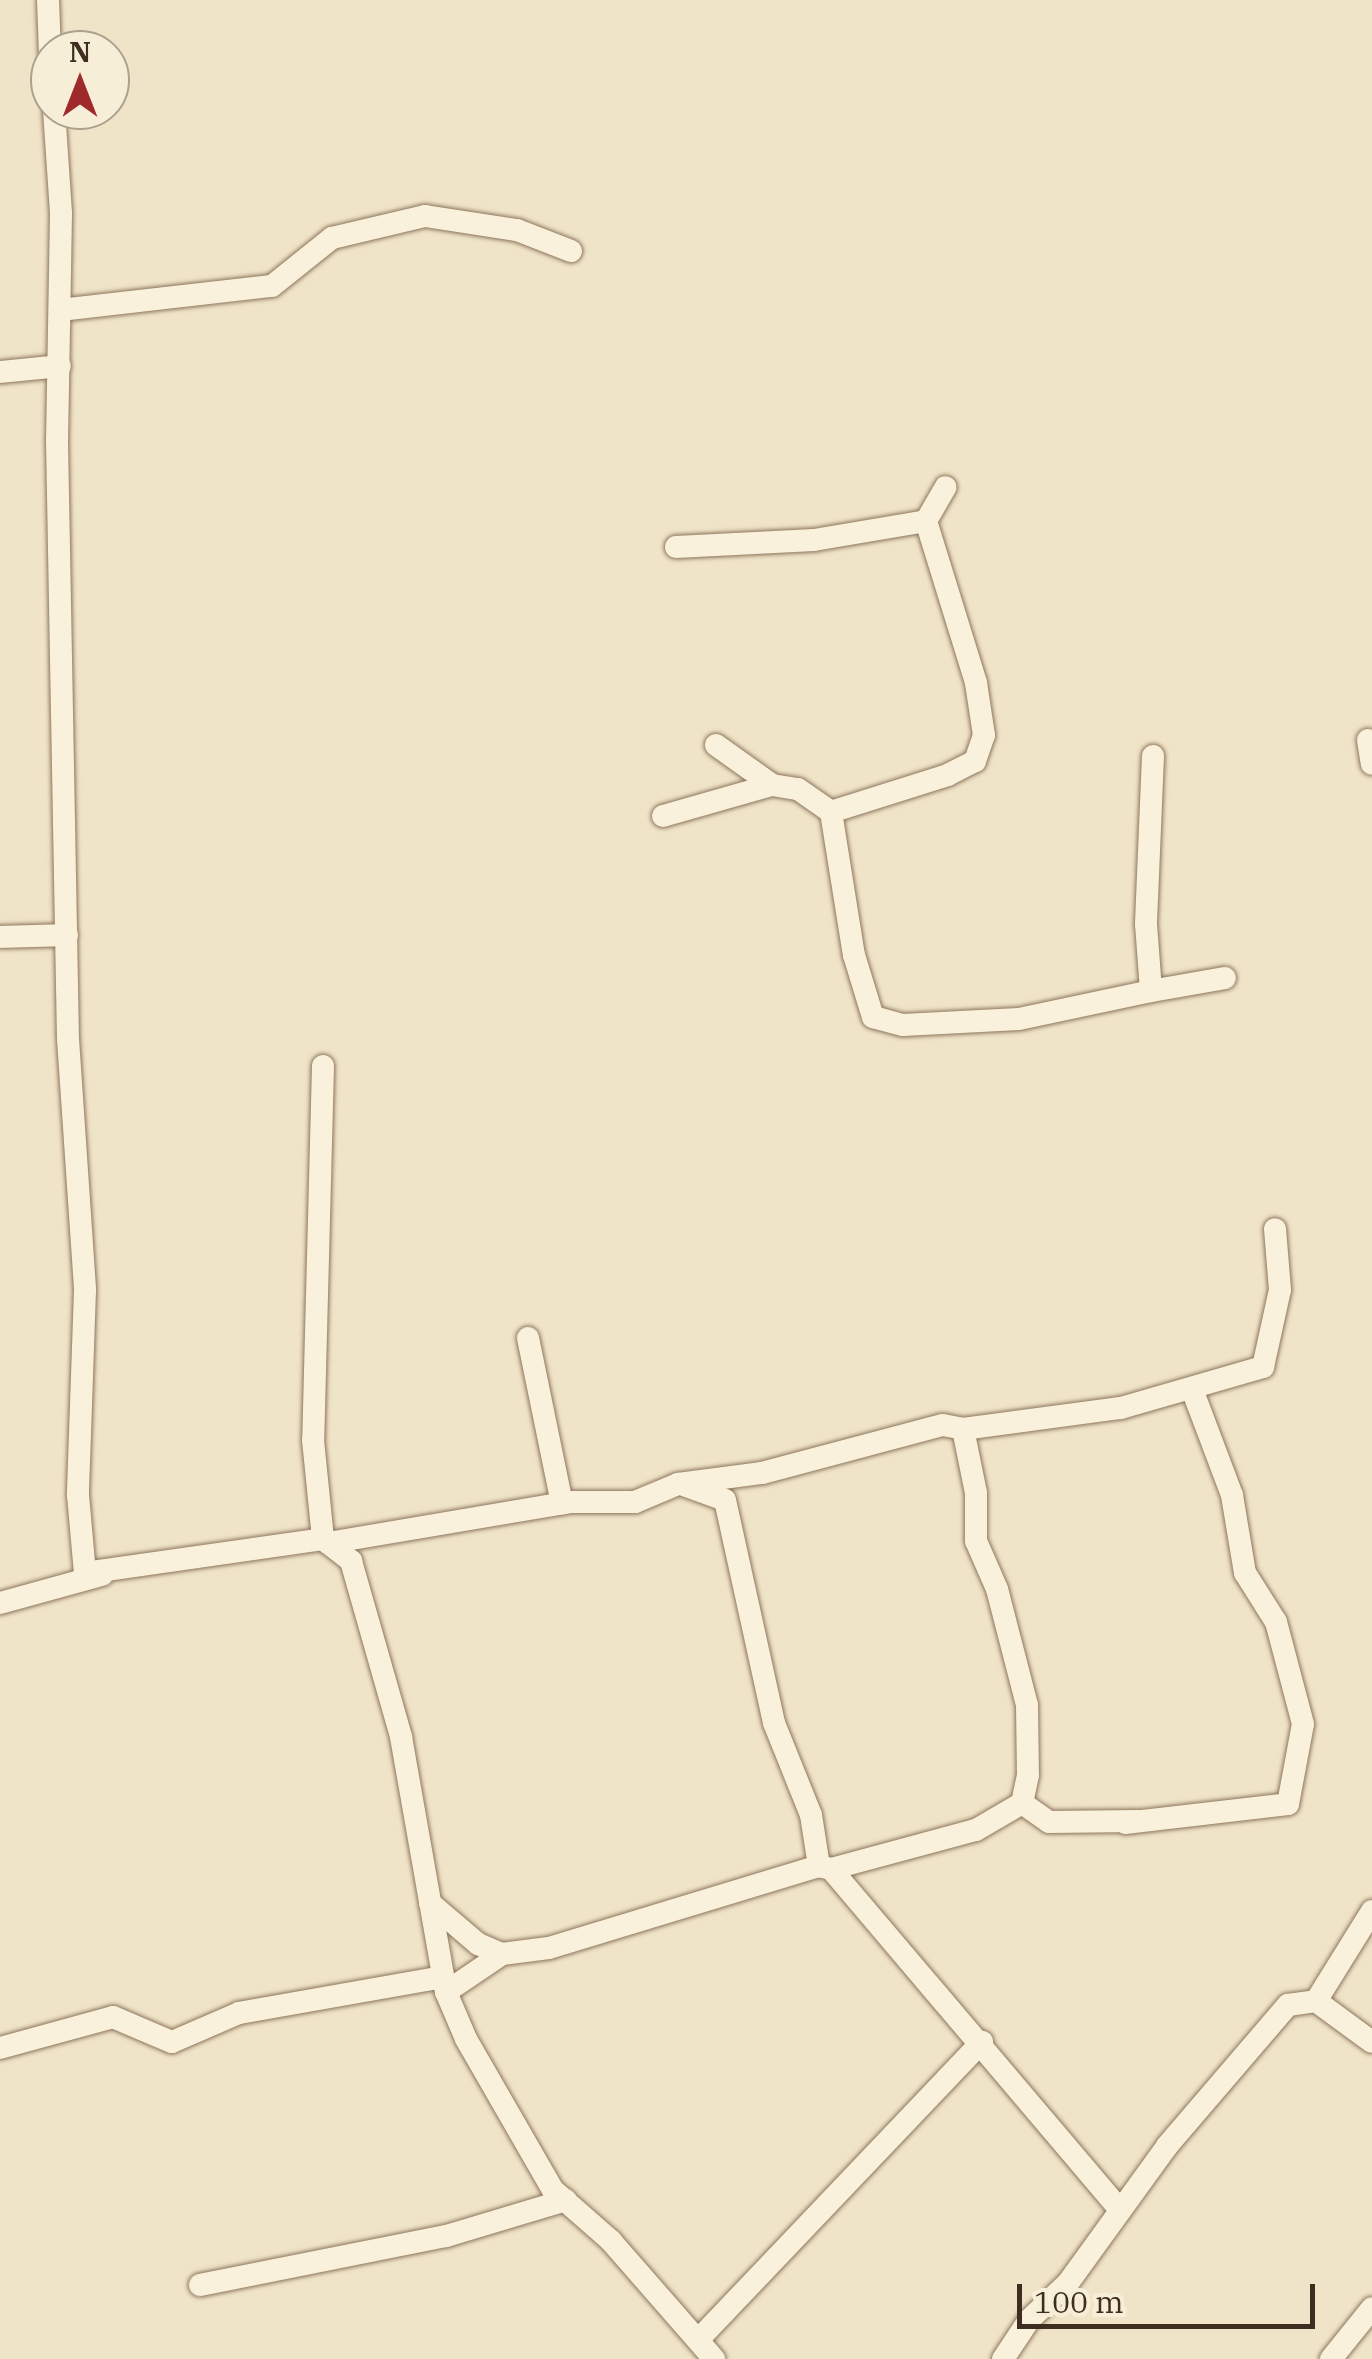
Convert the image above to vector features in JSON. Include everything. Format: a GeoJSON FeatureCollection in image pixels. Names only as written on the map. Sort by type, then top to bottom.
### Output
{"type":"FeatureCollection","features":[{"type":"Feature","properties":{"kind":"street"},"geometry":{"type":"LineString","coordinates":[[48,0],[49,30]]}},
{"type":"Feature","properties":{"kind":"street"},"geometry":{"type":"LineString","coordinates":[[55,130],[67,935],[86,1290],[78,1495],[86,1573],[102,1575]]}},
{"type":"Feature","properties":{"kind":"street"},"geometry":{"type":"LineString","coordinates":[[60,310],[272,286],[332,238],[425,216],[517,230],[571,252]]}},
{"type":"Feature","properties":{"kind":"street"},"geometry":{"type":"LineString","coordinates":[[0,372],[60,366]]}},
{"type":"Feature","properties":{"kind":"street"},"geometry":{"type":"LineString","coordinates":[[831,812],[843,803],[948,775],[975,761],[984,735],[976,684],[926,522],[946,487]]}},
{"type":"Feature","properties":{"kind":"street"},"geometry":{"type":"LineString","coordinates":[[676,548],[814,540],[926,522]]}},
{"type":"Feature","properties":{"kind":"street"},"geometry":{"type":"LineString","coordinates":[[1368,740],[1372,764]]}},
{"type":"Feature","properties":{"kind":"street"},"geometry":{"type":"LineString","coordinates":[[716,745],[772,785]]}},
{"type":"Feature","properties":{"kind":"street"},"geometry":{"type":"LineString","coordinates":[[1151,991],[1146,924],[1153,756]]}},
{"type":"Feature","properties":{"kind":"street"},"geometry":{"type":"LineString","coordinates":[[663,816],[772,785],[798,789],[831,812],[854,955],[873,1017],[903,1025],[1019,1019],[1225,978]]}},
{"type":"Feature","properties":{"kind":"street"},"geometry":{"type":"LineString","coordinates":[[0,936],[67,935]]}},
{"type":"Feature","properties":{"kind":"street"},"geometry":{"type":"LineString","coordinates":[[323,1066],[313,1440],[326,1541],[351,1561],[401,1736],[444,1985],[530,2160],[714,2359]]}},
{"type":"Feature","properties":{"kind":"street"},"geometry":{"type":"LineString","coordinates":[[0,1603],[102,1575],[562,1504],[635,1502],[678,1484],[762,1473],[943,1425],[964,1430],[1121,1408],[1192,1388],[1263,1367],[1280,1290],[1275,1228]]}},
{"type":"Feature","properties":{"kind":"street"},"geometry":{"type":"LineString","coordinates":[[528,1338],[562,1504]]}},
{"type":"Feature","properties":{"kind":"street"},"geometry":{"type":"LineString","coordinates":[[1022,1804],[1049,1822],[1135,1822],[1288,1804],[1304,1724],[1276,1622],[1245,1573],[1232,1495],[1192,1388]]}},
{"type":"Feature","properties":{"kind":"street"},"geometry":{"type":"LineString","coordinates":[[0,2048],[114,2017],[172,2042],[238,2013],[444,1985],[502,1954],[616,1930],[825,1868],[976,1830],[1022,1804],[1028,1775],[1026,1705],[996,1589],[976,1542],[976,1493],[964,1430]]}},
{"type":"Feature","properties":{"kind":"street"},"geometry":{"type":"LineString","coordinates":[[678,1484],[725,1500],[774,1724],[811,1815],[825,1868],[982,2042],[1118,2208]]}},
{"type":"Feature","properties":{"kind":"street"},"geometry":{"type":"LineString","coordinates":[[430,1902],[478,1944],[502,1954]]}},
{"type":"Feature","properties":{"kind":"street"},"geometry":{"type":"LineString","coordinates":[[1316,2001],[1372,1911]]}},
{"type":"Feature","properties":{"kind":"street"},"geometry":{"type":"LineString","coordinates":[[1003,2359],[1029,2320],[1068,2283],[1118,2208],[1288,2004],[1316,2001],[1372,2042]]}},
{"type":"Feature","properties":{"kind":"street"},"geometry":{"type":"LineString","coordinates":[[698,2340],[982,2042]]}},
{"type":"Feature","properties":{"kind":"street"},"geometry":{"type":"LineString","coordinates":[[200,2285],[446,2236],[566,2200]]}},
{"type":"Feature","properties":{"kind":"street"},"geometry":{"type":"LineString","coordinates":[[1330,2359],[1369,2320]]}}]}
